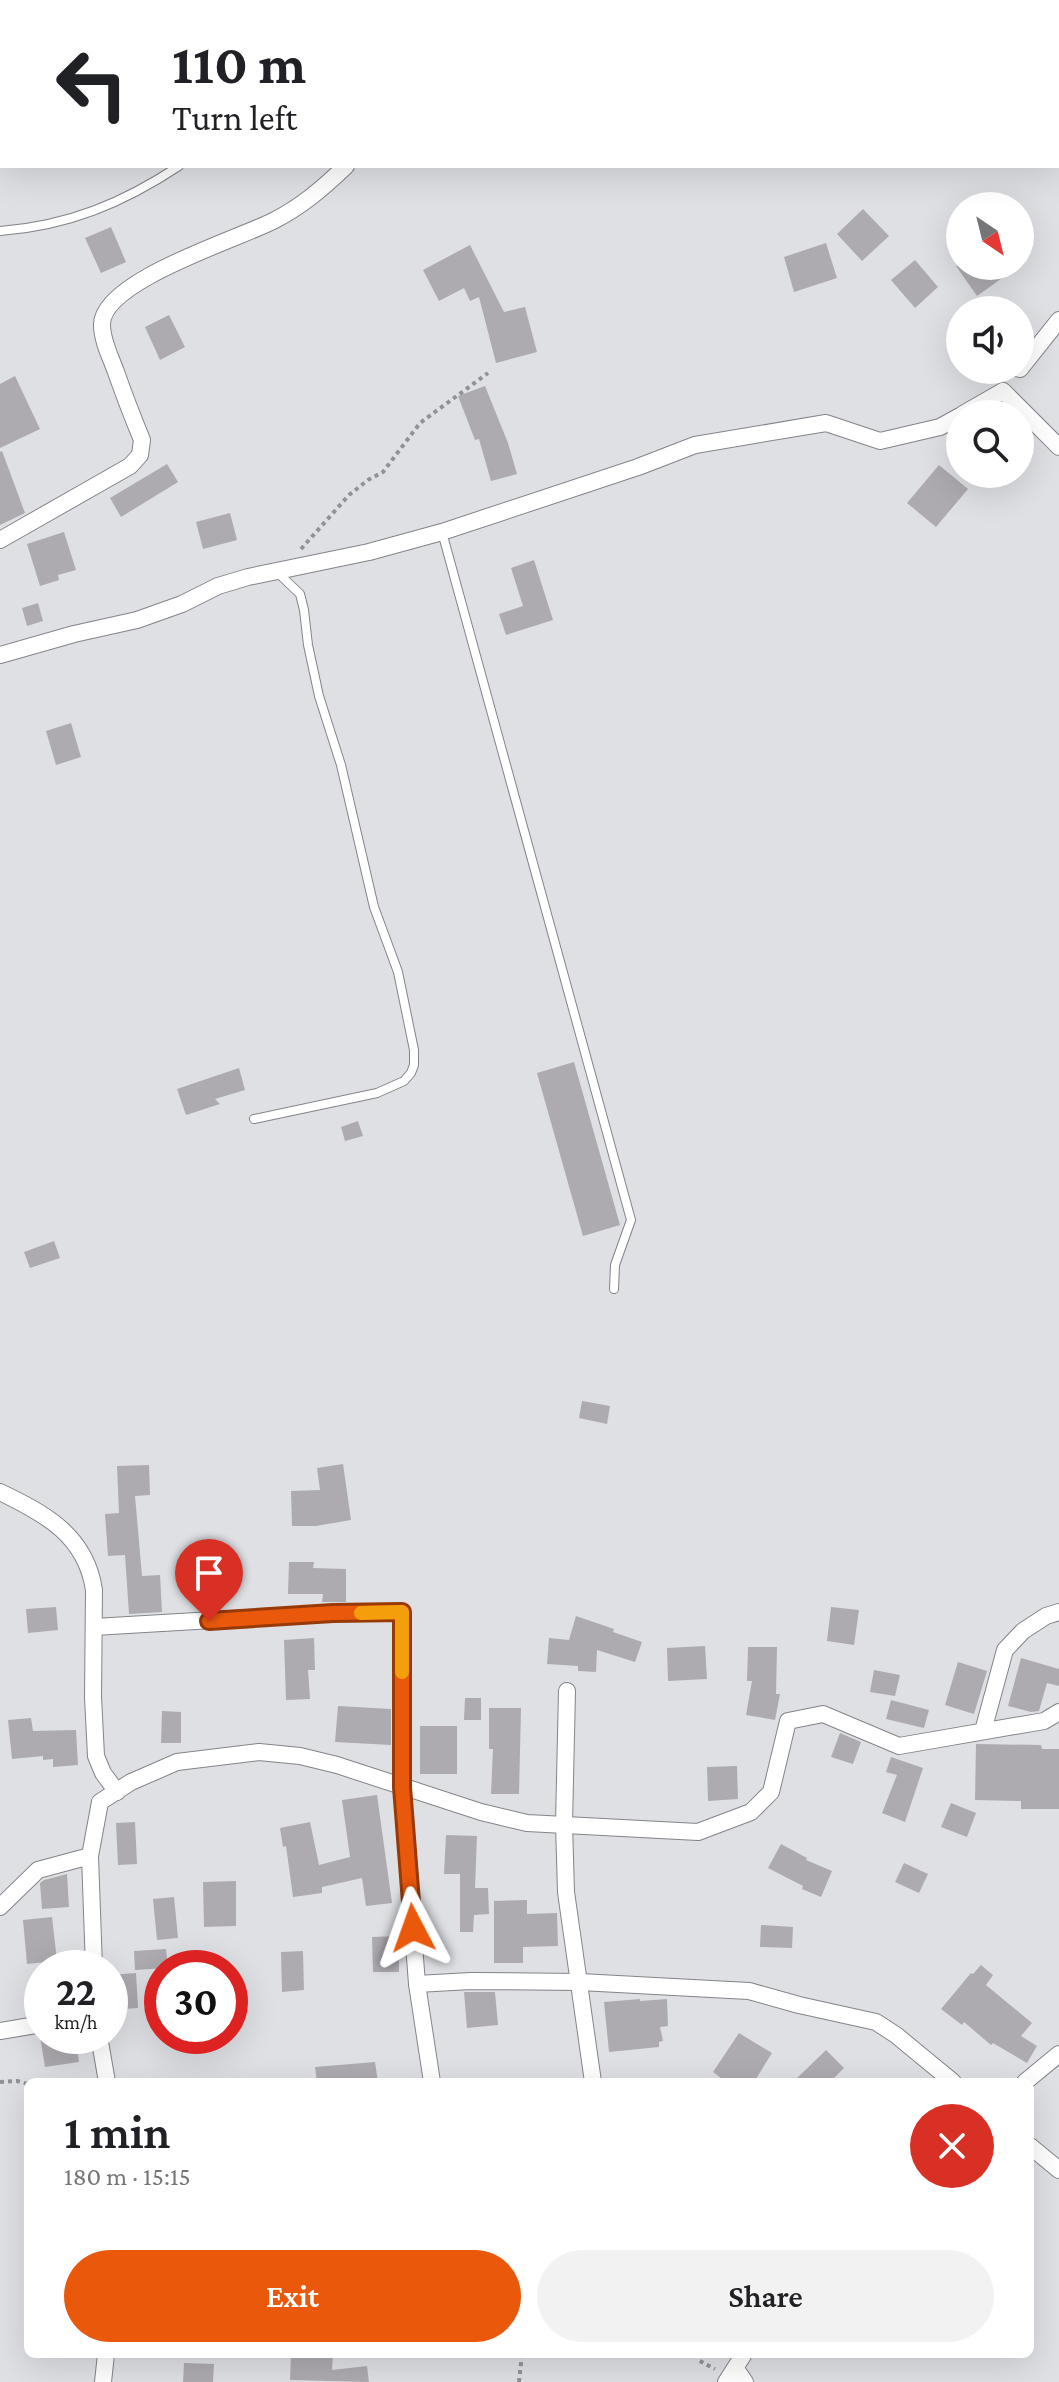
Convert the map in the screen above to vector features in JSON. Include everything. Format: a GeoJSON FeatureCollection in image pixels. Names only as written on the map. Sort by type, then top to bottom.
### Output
{"type":"FeatureCollection","features":[{"type":"Feature","properties":{"kind":"street"},"geometry":{"type":"LineString","coordinates":[[0,540],[130,466],[140,455],[142,440],[107,348],[102,325],[104,312],[112,301],[132,286],[180,261],[272,222],[311,198],[344,168]]}},
{"type":"Feature","properties":{"kind":"street"},"geometry":{"type":"LineString","coordinates":[[1034,352],[1059,320]]}},
{"type":"Feature","properties":{"kind":"street"},"geometry":{"type":"LineString","coordinates":[[987,400],[1009,384]]}},
{"type":"Feature","properties":{"kind":"street"},"geometry":{"type":"LineString","coordinates":[[1003,391],[1059,447]]}},
{"type":"Feature","properties":{"kind":"street"},"geometry":{"type":"LineString","coordinates":[[0,655],[137,620],[182,604],[218,586],[248,577],[369,552],[442,532],[695,445],[826,423],[880,441],[946,424]]}},
{"type":"Feature","properties":{"kind":"street"},"geometry":{"type":"LineString","coordinates":[[0,1492],[56,1523],[84,1555],[92,1575],[96,1756],[103,1773],[117,1792]]}},
{"type":"Feature","properties":{"kind":"street"},"geometry":{"type":"LineString","coordinates":[[94,1627],[402,1612],[402,1787],[417,1984],[431,2078]]}},
{"type":"Feature","properties":{"kind":"street"},"geometry":{"type":"LineString","coordinates":[[983,1731],[1005,1650],[1023,1631],[1046,1616],[1059,1612]]}},
{"type":"Feature","properties":{"kind":"street"},"geometry":{"type":"LineString","coordinates":[[567,1691],[566,1892],[592,2078]]}},
{"type":"Feature","properties":{"kind":"street"},"geometry":{"type":"LineString","coordinates":[[93,1950],[90,1856],[100,1802],[131,1782],[177,1762],[259,1752],[312,1759],[481,1812],[527,1823],[698,1832],[751,1812],[771,1792],[788,1721],[823,1714],[899,1746],[1044,1721],[1059,1712]]}},
{"type":"Feature","properties":{"kind":"street"},"geometry":{"type":"LineString","coordinates":[[0,1907],[38,1870],[90,1856]]}},
{"type":"Feature","properties":{"kind":"street"},"geometry":{"type":"LineString","coordinates":[[417,1984],[580,1982],[749,1991],[876,2022],[948,2078]]}},
{"type":"Feature","properties":{"kind":"street"},"geometry":{"type":"LineString","coordinates":[[0,2031],[24,2027]]}},
{"type":"Feature","properties":{"kind":"street"},"geometry":{"type":"LineString","coordinates":[[102,2054],[106,2078]]}},
{"type":"Feature","properties":{"kind":"street"},"geometry":{"type":"LineString","coordinates":[[1030,2078],[1059,2054]]}},
{"type":"Feature","properties":{"kind":"street"},"geometry":{"type":"LineString","coordinates":[[1034,2149],[1059,2170]]}},
{"type":"Feature","properties":{"kind":"street"},"geometry":{"type":"LineString","coordinates":[[103,2382],[106,2358]]}},
{"type":"Feature","properties":{"kind":"lane"},"geometry":{"type":"LineString","coordinates":[[0,231],[28,229],[111,206],[176,168]]}},
{"type":"Feature","properties":{"kind":"lane"},"geometry":{"type":"LineString","coordinates":[[442,532],[631,1220],[615,1265],[614,1289]]}},
{"type":"Feature","properties":{"kind":"lane"},"geometry":{"type":"LineString","coordinates":[[254,1119],[377,1093],[404,1081],[414,1065],[414,1050],[398,972],[374,907],[341,765],[319,696],[300,594],[285,571]]}},
{"type":"Feature","properties":{"kind":"path"},"geometry":{"type":"LineString","coordinates":[[285,571],[307,540],[349,495],[383,472],[420,423],[488,373]]}},
{"type":"Feature","properties":{"kind":"path"},"geometry":{"type":"LineString","coordinates":[[0,2082],[24,2083]]}},
{"type":"Feature","properties":{"kind":"path"},"geometry":{"type":"LineString","coordinates":[[519,2382],[522,2358]]}},
{"type":"Feature","properties":{"kind":"path"},"geometry":{"type":"LineString","coordinates":[[698,2358],[736,2373]]}},
{"type":"Feature","properties":{"kind":"building"},"geometry":{"type":"Polygon","coordinates":[[[863,209],[889,236],[862,261],[837,234],[863,209]]]}},
{"type":"Feature","properties":{"kind":"building"},"geometry":{"type":"Polygon","coordinates":[[[111,227],[126,262],[101,273],[85,238],[111,227]]]}},
{"type":"Feature","properties":{"kind":"building"},"geometry":{"type":"Polygon","coordinates":[[[826,243],[837,278],[794,292],[784,257],[826,243]]]}},
{"type":"Feature","properties":{"kind":"building"},"geometry":{"type":"Polygon","coordinates":[[[470,245],[504,312],[525,307],[537,352],[496,363],[479,297],[470,301],[464,288],[439,301],[423,270],[470,245]]]}},
{"type":"Feature","properties":{"kind":"building"},"geometry":{"type":"Polygon","coordinates":[[[915,260],[938,287],[915,308],[891,280],[915,260]]]}},
{"type":"Feature","properties":{"kind":"building"},"geometry":{"type":"Polygon","coordinates":[[[966,280],[999,280],[977,296],[966,280]]]}},
{"type":"Feature","properties":{"kind":"building"},"geometry":{"type":"Polygon","coordinates":[[[169,315],[185,347],[160,360],[145,327],[169,315]]]}},
{"type":"Feature","properties":{"kind":"building"},"geometry":{"type":"Polygon","coordinates":[[[15,376],[40,429],[0,448],[0,384],[15,376]]]}},
{"type":"Feature","properties":{"kind":"building"},"geometry":{"type":"Polygon","coordinates":[[[485,386],[517,474],[491,481],[479,439],[475,440],[458,396],[485,386]]]}},
{"type":"Feature","properties":{"kind":"building"},"geometry":{"type":"Polygon","coordinates":[[[0,452],[25,513],[0,525],[0,452]]]}},
{"type":"Feature","properties":{"kind":"building"},"geometry":{"type":"Polygon","coordinates":[[[167,464],[178,482],[121,517],[110,498],[167,464]]]}},
{"type":"Feature","properties":{"kind":"building"},"geometry":{"type":"Polygon","coordinates":[[[939,465],[946,471],[946,488],[968,489],[936,527],[907,503],[939,465]]]}},
{"type":"Feature","properties":{"kind":"building"},"geometry":{"type":"Polygon","coordinates":[[[230,513],[237,540],[203,549],[196,522],[230,513]]]}},
{"type":"Feature","properties":{"kind":"building"},"geometry":{"type":"Polygon","coordinates":[[[64,532],[76,570],[58,575],[59,580],[40,586],[27,544],[64,532]]]}},
{"type":"Feature","properties":{"kind":"building"},"geometry":{"type":"Polygon","coordinates":[[[534,560],[553,620],[506,635],[499,614],[523,606],[511,568],[534,560]]]}},
{"type":"Feature","properties":{"kind":"building"},"geometry":{"type":"Polygon","coordinates":[[[38,603],[43,621],[27,626],[22,608],[38,603]]]}},
{"type":"Feature","properties":{"kind":"building"},"geometry":{"type":"Polygon","coordinates":[[[71,723],[81,757],[56,765],[46,731],[71,723]]]}},
{"type":"Feature","properties":{"kind":"building"},"geometry":{"type":"Polygon","coordinates":[[[574,1062],[620,1225],[583,1236],[537,1073],[574,1062]]]}},
{"type":"Feature","properties":{"kind":"building"},"geometry":{"type":"Polygon","coordinates":[[[239,1068],[245,1090],[215,1099],[220,1104],[186,1115],[177,1089],[239,1068]]]}},
{"type":"Feature","properties":{"kind":"building"},"geometry":{"type":"Polygon","coordinates":[[[358,1121],[363,1136],[345,1141],[341,1127],[358,1121]]]}},
{"type":"Feature","properties":{"kind":"building"},"geometry":{"type":"Polygon","coordinates":[[[54,1241],[60,1258],[30,1268],[24,1252],[54,1241]]]}},
{"type":"Feature","properties":{"kind":"building"},"geometry":{"type":"Polygon","coordinates":[[[582,1401],[610,1406],[607,1424],[579,1418],[582,1401]]]}},
{"type":"Feature","properties":{"kind":"building"},"geometry":{"type":"Polygon","coordinates":[[[343,1464],[351,1520],[316,1526],[292,1526],[291,1491],[320,1490],[317,1468],[343,1464]]]}},
{"type":"Feature","properties":{"kind":"building"},"geometry":{"type":"Polygon","coordinates":[[[149,1465],[150,1495],[135,1496],[142,1576],[160,1575],[162,1612],[129,1614],[125,1555],[108,1556],[105,1514],[119,1513],[117,1466],[149,1465]]]}},
{"type":"Feature","properties":{"kind":"building"},"geometry":{"type":"Polygon","coordinates":[[[289,1562],[314,1562],[313,1568],[346,1569],[346,1602],[322,1602],[323,1594],[288,1594],[289,1562]]]}},
{"type":"Feature","properties":{"kind":"building"},"geometry":{"type":"Polygon","coordinates":[[[56,1607],[58,1630],[28,1633],[26,1609],[56,1607]]]}},
{"type":"Feature","properties":{"kind":"building"},"geometry":{"type":"Polygon","coordinates":[[[831,1607],[859,1610],[854,1645],[827,1641],[831,1607]]]}},
{"type":"Feature","properties":{"kind":"building"},"geometry":{"type":"Polygon","coordinates":[[[576,1616],[642,1642],[635,1662],[597,1650],[596,1672],[578,1671],[578,1666],[547,1664],[549,1638],[569,1640],[576,1616]]]}},
{"type":"Feature","properties":{"kind":"building"},"geometry":{"type":"Polygon","coordinates":[[[314,1638],[315,1670],[308,1670],[310,1699],[286,1700],[284,1640],[314,1638]]]}},
{"type":"Feature","properties":{"kind":"building"},"geometry":{"type":"Polygon","coordinates":[[[705,1646],[707,1679],[668,1681],[667,1648],[705,1646]]]}},
{"type":"Feature","properties":{"kind":"building"},"geometry":{"type":"Polygon","coordinates":[[[748,1647],[777,1647],[776,1694],[780,1694],[775,1720],[746,1715],[752,1681],[747,1681],[748,1647]]]}},
{"type":"Feature","properties":{"kind":"building"},"geometry":{"type":"Polygon","coordinates":[[[1021,1658],[1059,1669],[1059,1686],[1047,1683],[1039,1711],[1008,1706],[1021,1658]]]}},
{"type":"Feature","properties":{"kind":"building"},"geometry":{"type":"Polygon","coordinates":[[[958,1662],[987,1671],[974,1714],[945,1705],[958,1662]]]}},
{"type":"Feature","properties":{"kind":"building"},"geometry":{"type":"Polygon","coordinates":[[[874,1670],[900,1675],[895,1696],[870,1692],[874,1670]]]}},
{"type":"Feature","properties":{"kind":"building"},"geometry":{"type":"Polygon","coordinates":[[[465,1698],[481,1698],[481,1720],[464,1720],[465,1698]]]}},
{"type":"Feature","properties":{"kind":"building"},"geometry":{"type":"Polygon","coordinates":[[[891,1700],[929,1710],[924,1728],[886,1719],[891,1700]]]}},
{"type":"Feature","properties":{"kind":"building"},"geometry":{"type":"Polygon","coordinates":[[[338,1706],[391,1709],[391,1745],[335,1742],[338,1706]]]}},
{"type":"Feature","properties":{"kind":"building"},"geometry":{"type":"Polygon","coordinates":[[[489,1708],[521,1708],[519,1794],[491,1794],[493,1749],[489,1749],[489,1708]]]}},
{"type":"Feature","properties":{"kind":"building"},"geometry":{"type":"Polygon","coordinates":[[[162,1711],[181,1712],[181,1743],[161,1743],[162,1711]]]}},
{"type":"Feature","properties":{"kind":"building"},"geometry":{"type":"Polygon","coordinates":[[[31,1718],[33,1731],[76,1730],[78,1765],[53,1767],[53,1759],[43,1760],[43,1756],[12,1759],[8,1720],[31,1718]]]}},
{"type":"Feature","properties":{"kind":"building"},"geometry":{"type":"Polygon","coordinates":[[[420,1726],[457,1726],[457,1774],[420,1774],[420,1726]]]}},
{"type":"Feature","properties":{"kind":"building"},"geometry":{"type":"Polygon","coordinates":[[[840,1733],[861,1742],[853,1764],[831,1757],[840,1733]]]}},
{"type":"Feature","properties":{"kind":"building"},"geometry":{"type":"Polygon","coordinates":[[[976,1744],[1041,1745],[1042,1749],[1059,1749],[1059,1809],[1021,1809],[1021,1801],[975,1800],[976,1744]]]}},
{"type":"Feature","properties":{"kind":"building"},"geometry":{"type":"Polygon","coordinates":[[[891,1757],[923,1768],[905,1822],[882,1813],[897,1775],[886,1772],[891,1757]]]}},
{"type":"Feature","properties":{"kind":"building"},"geometry":{"type":"Polygon","coordinates":[[[737,1766],[738,1799],[708,1801],[707,1767],[737,1766]]]}},
{"type":"Feature","properties":{"kind":"building"},"geometry":{"type":"Polygon","coordinates":[[[377,1795],[392,1903],[366,1906],[362,1878],[322,1887],[322,1893],[293,1897],[286,1846],[283,1847],[280,1828],[310,1822],[319,1865],[350,1857],[342,1800],[377,1795]]]}},
{"type":"Feature","properties":{"kind":"building"},"geometry":{"type":"Polygon","coordinates":[[[951,1803],[976,1813],[967,1837],[941,1827],[951,1803]]]}},
{"type":"Feature","properties":{"kind":"building"},"geometry":{"type":"Polygon","coordinates":[[[135,1822],[137,1864],[118,1865],[116,1823],[135,1822]]]}},
{"type":"Feature","properties":{"kind":"building"},"geometry":{"type":"Polygon","coordinates":[[[446,1835],[477,1836],[475,1888],[488,1888],[489,1914],[474,1915],[473,1932],[460,1932],[460,1874],[444,1874],[446,1835]]]}},
{"type":"Feature","properties":{"kind":"building"},"geometry":{"type":"Polygon","coordinates":[[[781,1844],[806,1860],[832,1871],[821,1897],[768,1868],[781,1844]]]}},
{"type":"Feature","properties":{"kind":"building"},"geometry":{"type":"Polygon","coordinates":[[[904,1863],[928,1874],[919,1893],[895,1882],[904,1863]]]}},
{"type":"Feature","properties":{"kind":"building"},"geometry":{"type":"Polygon","coordinates":[[[67,1874],[69,1907],[42,1909],[40,1883],[67,1874]]]}},
{"type":"Feature","properties":{"kind":"building"},"geometry":{"type":"Polygon","coordinates":[[[236,1881],[236,1926],[204,1927],[203,1882],[236,1881]]]}},
{"type":"Feature","properties":{"kind":"building"},"geometry":{"type":"Polygon","coordinates":[[[174,1897],[178,1938],[157,1940],[153,1899],[174,1897]]]}},
{"type":"Feature","properties":{"kind":"building"},"geometry":{"type":"Polygon","coordinates":[[[527,1900],[527,1914],[557,1913],[558,1946],[523,1947],[523,1963],[494,1963],[494,1901],[527,1900]]]}},
{"type":"Feature","properties":{"kind":"building"},"geometry":{"type":"Polygon","coordinates":[[[52,1917],[56,1950],[26,1950],[23,1920],[52,1917]]]}},
{"type":"Feature","properties":{"kind":"building"},"geometry":{"type":"Polygon","coordinates":[[[761,1925],[793,1927],[792,1948],[760,1947],[761,1925]]]}},
{"type":"Feature","properties":{"kind":"building"},"geometry":{"type":"Polygon","coordinates":[[[399,1936],[399,1972],[373,1972],[372,1937],[399,1936]]]}},
{"type":"Feature","properties":{"kind":"building"},"geometry":{"type":"Polygon","coordinates":[[[144,1950],[144,1969],[135,1970],[134,1951],[144,1950]]]}},
{"type":"Feature","properties":{"kind":"building"},"geometry":{"type":"Polygon","coordinates":[[[303,1951],[304,1990],[282,1992],[281,1952],[303,1951]]]}},
{"type":"Feature","properties":{"kind":"building"},"geometry":{"type":"Polygon","coordinates":[[[981,1965],[993,1975],[986,1985],[1032,2023],[1021,2036],[1037,2046],[1027,2063],[993,2043],[991,2045],[964,2022],[962,2025],[941,2009],[981,1965]]]}},
{"type":"Feature","properties":{"kind":"building"},"geometry":{"type":"Polygon","coordinates":[[[136,1973],[138,2008],[128,2009],[128,1974],[136,1973]]]}},
{"type":"Feature","properties":{"kind":"building"},"geometry":{"type":"Polygon","coordinates":[[[464,1992],[495,1992],[498,2025],[467,2028],[464,1992]]]}},
{"type":"Feature","properties":{"kind":"building"},"geometry":{"type":"Polygon","coordinates":[[[667,1999],[668,2026],[660,2027],[663,2041],[659,2042],[659,2047],[609,2052],[604,2002],[667,1999]]]}},
{"type":"Feature","properties":{"kind":"building"},"geometry":{"type":"Polygon","coordinates":[[[739,2033],[772,2053],[756,2078],[721,2078],[713,2072],[739,2033]]]}},
{"type":"Feature","properties":{"kind":"building"},"geometry":{"type":"Polygon","coordinates":[[[826,2050],[844,2068],[834,2078],[797,2078],[826,2050]]]}},
{"type":"Feature","properties":{"kind":"building"},"geometry":{"type":"Polygon","coordinates":[[[43,2054],[78,2054],[79,2062],[45,2067],[43,2054]]]}},
{"type":"Feature","properties":{"kind":"building"},"geometry":{"type":"Polygon","coordinates":[[[375,2062],[377,2078],[316,2078],[315,2067],[375,2062]]]}},
{"type":"Feature","properties":{"kind":"building"},"geometry":{"type":"Polygon","coordinates":[[[291,2358],[333,2358],[332,2370],[367,2366],[369,2382],[290,2380],[291,2358]]]}},
{"type":"Feature","properties":{"kind":"building"},"geometry":{"type":"Polygon","coordinates":[[[184,2363],[214,2364],[213,2382],[183,2382],[184,2363]]]}},
{"type":"Feature","properties":{"kind":"slow traffic"},"geometry":{"type":"LineString","coordinates":[[361,1613],[402,1612],[402,1672]]}},
{"type":"Feature","properties":{"kind":"route"},"geometry":{"type":"LineString","coordinates":[[209,1621],[402,1612],[402,1787],[413,1928]]}}]}
